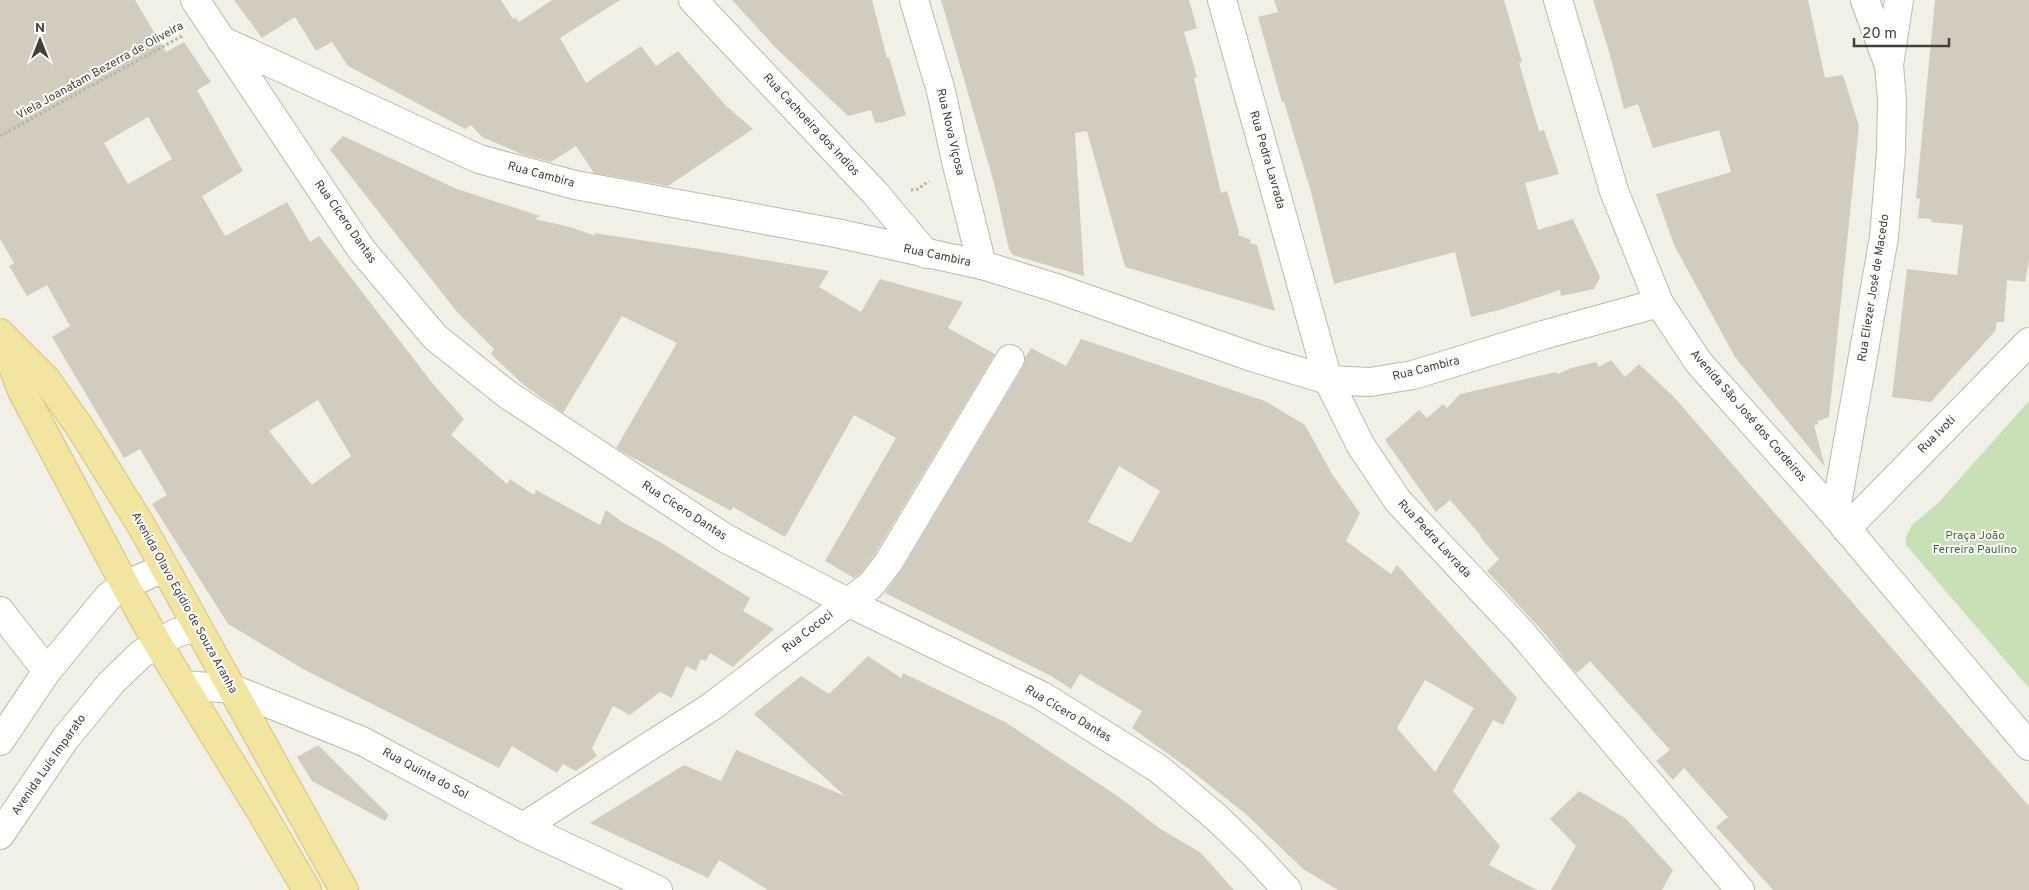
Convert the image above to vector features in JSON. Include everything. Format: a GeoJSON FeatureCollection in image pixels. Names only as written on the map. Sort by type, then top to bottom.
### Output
{"type":"FeatureCollection","features":[{"type":"Feature","properties":{"kind":"main road","name":"Avenida Olavo Egídio de Souza Aranha"},"geometry":{"type":"LineString","coordinates":[[0,333],[46,379],[141,525],[344,890]]}},
{"type":"Feature","properties":{"kind":"main road","name":"Avenida Olavo Egídio de Souza Aranha"},"geometry":{"type":"LineString","coordinates":[[0,333],[22,391],[125,585],[158,644],[307,890]]}},
{"type":"Feature","properties":{"kind":"street","name":"Rua Cachoeira dos Indios"},"geometry":{"type":"LineString","coordinates":[[693,0],[875,194],[926,254]]}},
{"type":"Feature","properties":{"kind":"street","name":"Rua Nova Viçosa"},"geometry":{"type":"LineString","coordinates":[[914,0],[941,91],[982,265]]}},
{"type":"Feature","properties":{"kind":"street","name":"Rua Pedra Lavrada"},"geometry":{"type":"LineString","coordinates":[[1222,0],[1328,380],[1361,446],[1398,501],[1521,632],[1740,890]]}},
{"type":"Feature","properties":{"kind":"street","name":"Avenida São José dos Cordeiros"},"geometry":{"type":"LineString","coordinates":[[1558,0],[1614,191],[1659,303],[1699,363],[1841,522],[2029,746]]}},
{"type":"Feature","properties":{"kind":"street"},"geometry":{"type":"LineString","coordinates":[[1865,0],[1889,64]]}},
{"type":"Feature","properties":{"kind":"street","name":"Rua Eliezer José de Macedo"},"geometry":{"type":"LineString","coordinates":[[1841,522],[1884,237],[1891,152],[1892,100],[1889,64],[1899,0]]}},
{"type":"Feature","properties":{"kind":"street","name":"Rua Cambira"},"geometry":{"type":"LineString","coordinates":[[208,21],[480,159],[575,185],[836,233],[982,265],[1062,290],[1255,358],[1328,380],[1370,382],[1413,375],[1543,335],[1659,303]]}},
{"type":"Feature","properties":{"kind":"street","name":"Rua Cícero Dantas"},"geometry":{"type":"LineString","coordinates":[[208,21],[362,249],[435,337],[508,395],[725,538],[847,602],[1042,696],[1159,769],[1253,852],[1287,890]]}},
{"type":"Feature","properties":{"kind":"street","name":"Rua Ivoti"},"geometry":{"type":"LineString","coordinates":[[1841,522],[2029,342]]}},
{"type":"Feature","properties":{"kind":"street","name":"Rua Cococi"},"geometry":{"type":"LineString","coordinates":[[524,827],[711,707],[871,585],[888,563],[1010,359]]}},
{"type":"Feature","properties":{"kind":"street"},"geometry":{"type":"LineString","coordinates":[[0,741],[47,671],[109,596],[125,585],[164,568]]}},
{"type":"Feature","properties":{"kind":"street"},"geometry":{"type":"LineString","coordinates":[[0,611],[47,671]]}},
{"type":"Feature","properties":{"kind":"street","name":"Avenida Luís Imparato"},"geometry":{"type":"LineString","coordinates":[[0,835],[65,739],[110,683],[142,654],[176,633],[196,626]]}},
{"type":"Feature","properties":{"kind":"street","name":"Rua Quinta do Sol"},"geometry":{"type":"LineString","coordinates":[[184,685],[233,690],[362,741],[524,827],[658,890]]}},
{"type":"Feature","properties":{"kind":"path","name":"Viela Joanatam Bezerra de Oliveira"},"geometry":{"type":"LineString","coordinates":[[0,136],[208,21]]}},
{"type":"Feature","properties":{"kind":"path"},"geometry":{"type":"LineString","coordinates":[[875,194],[918,189],[956,161]]}},
{"type":"Feature","properties":{"kind":"green space","name":"Praça João Ferreira Paulino"},"geometry":{"type":"Polygon","coordinates":[[[2029,401],[2029,688],[1906,545],[1906,537],[1912,525],[1938,503],[2029,401]]]}},
{"type":"Feature","properties":{"kind":"building"},"geometry":{"type":"Polygon","coordinates":[[[0,0],[135,0],[166,52],[184,42],[211,82],[197,90],[243,171],[202,196],[225,236],[287,202],[310,242],[319,236],[433,384],[464,419],[451,435],[507,484],[510,479],[534,495],[536,490],[600,525],[606,510],[622,522],[660,542],[750,598],[743,611],[774,629],[733,667],[710,653],[706,661],[701,659],[696,671],[686,666],[672,698],[660,692],[630,715],[613,706],[592,748],[597,756],[576,771],[563,764],[557,773],[512,746],[499,768],[303,669],[228,624],[152,504],[167,495],[140,449],[124,458],[52,337],[70,326],[47,285],[27,296],[9,266],[14,263],[0,239],[0,0]],[[148,117],[104,143],[128,184],[172,159],[148,117]],[[318,400],[269,431],[312,485],[351,456],[318,400]]]}},
{"type":"Feature","properties":{"kind":"building"},"geometry":{"type":"Polygon","coordinates":[[[234,0],[501,0],[513,19],[515,17],[519,22],[552,0],[620,0],[560,38],[586,83],[641,46],[656,66],[678,51],[726,106],[753,129],[668,186],[594,173],[576,146],[551,162],[524,155],[482,137],[471,125],[465,129],[348,66],[332,42],[316,51],[295,17],[262,38],[234,0]]]}},
{"type":"Feature","properties":{"kind":"building"},"geometry":{"type":"Polygon","coordinates":[[[732,0],[872,0],[887,58],[889,57],[906,115],[881,123],[875,123],[871,110],[848,116],[775,47],[732,0]]]}},
{"type":"Feature","properties":{"kind":"building"},"geometry":{"type":"Polygon","coordinates":[[[941,0],[1189,0],[1197,28],[1184,32],[1197,77],[1194,78],[1221,193],[1227,191],[1239,232],[1238,235],[1251,240],[1250,243],[1257,245],[1275,311],[1125,267],[1087,131],[1075,133],[1084,276],[1013,255],[1009,249],[994,183],[941,0]]]}},
{"type":"Feature","properties":{"kind":"building"},"geometry":{"type":"Polygon","coordinates":[[[1274,0],[1504,0],[1522,62],[1519,63],[1539,131],[1544,130],[1559,174],[1525,183],[1538,230],[1573,219],[1600,277],[1594,289],[1561,296],[1560,290],[1503,309],[1471,317],[1455,252],[1334,284],[1311,192],[1284,102],[1282,102],[1258,17],[1278,12],[1274,0]]]}},
{"type":"Feature","properties":{"kind":"building"},"geometry":{"type":"Polygon","coordinates":[[[1593,0],[1808,0],[1825,78],[1843,75],[1859,126],[1829,417],[1818,421],[1818,424],[1814,425],[1825,467],[1735,357],[1674,245],[1656,194],[1731,172],[1719,130],[1653,148],[1638,104],[1624,109],[1593,0]]]}},
{"type":"Feature","properties":{"kind":"building"},"geometry":{"type":"Polygon","coordinates":[[[1935,0],[2029,0],[2029,260],[2025,282],[2007,280],[2004,322],[1997,322],[1995,331],[1931,402],[1892,397],[1907,269],[1957,275],[1963,225],[1931,222],[1931,219],[1918,218],[1920,199],[1916,198],[1935,0]]]}},
{"type":"Feature","properties":{"kind":"building"},"geometry":{"type":"Polygon","coordinates":[[[343,136],[457,189],[540,216],[535,219],[570,227],[596,236],[594,233],[829,271],[819,287],[861,312],[880,279],[963,302],[948,328],[995,354],[875,554],[860,574],[854,578],[825,561],[896,438],[854,415],[785,537],[733,507],[731,511],[626,454],[616,448],[677,343],[622,316],[563,413],[525,386],[491,354],[494,349],[457,312],[330,150],[343,136]]]}},
{"type":"Feature","properties":{"kind":"building"},"geometry":{"type":"Polygon","coordinates":[[[1081,339],[1265,401],[1305,425],[1332,474],[1360,513],[1346,541],[1391,574],[1397,565],[1517,698],[1503,725],[1493,720],[1453,791],[1500,846],[1489,865],[1537,890],[1338,890],[1303,869],[1248,816],[1189,769],[1132,728],[1142,711],[1080,674],[1071,689],[1051,676],[885,593],[901,571],[1023,367],[1025,358],[1031,348],[1066,366],[1081,339]],[[1119,466],[1088,522],[1131,543],[1160,491],[1119,466]],[[1425,680],[1397,728],[1435,772],[1474,708],[1425,680]]]}},
{"type":"Feature","properties":{"kind":"building"},"geometry":{"type":"Polygon","coordinates":[[[1611,360],[1625,377],[1639,364],[1674,397],[2029,806],[2029,890],[1773,890],[1716,827],[1728,817],[1684,768],[1673,780],[1656,761],[1670,750],[1590,661],[1577,673],[1569,665],[1546,635],[1487,571],[1499,559],[1481,536],[1450,500],[1436,512],[1385,440],[1419,410],[1427,418],[1443,404],[1447,408],[1460,394],[1556,372],[1558,374],[1571,368],[1596,362],[1599,367],[1611,360]]]}},
{"type":"Feature","properties":{"kind":"building"},"geometry":{"type":"Polygon","coordinates":[[[868,656],[901,678],[903,673],[1005,722],[1119,797],[1159,828],[1201,853],[1234,890],[768,890],[719,860],[708,878],[590,823],[684,765],[721,781],[736,750],[845,796],[754,714],[801,676],[829,694],[868,656]]]}},
{"type":"Feature","properties":{"kind":"building"},"geometry":{"type":"Polygon","coordinates":[[[318,745],[389,815],[385,821],[312,781],[297,757],[318,745]]]}},
{"type":"Feature","properties":{"kind":"building"},"geometry":{"type":"Polygon","coordinates":[[[1579,791],[1625,818],[1673,870],[1662,890],[1551,890],[1576,846],[1550,819],[1579,791]]]}}]}
